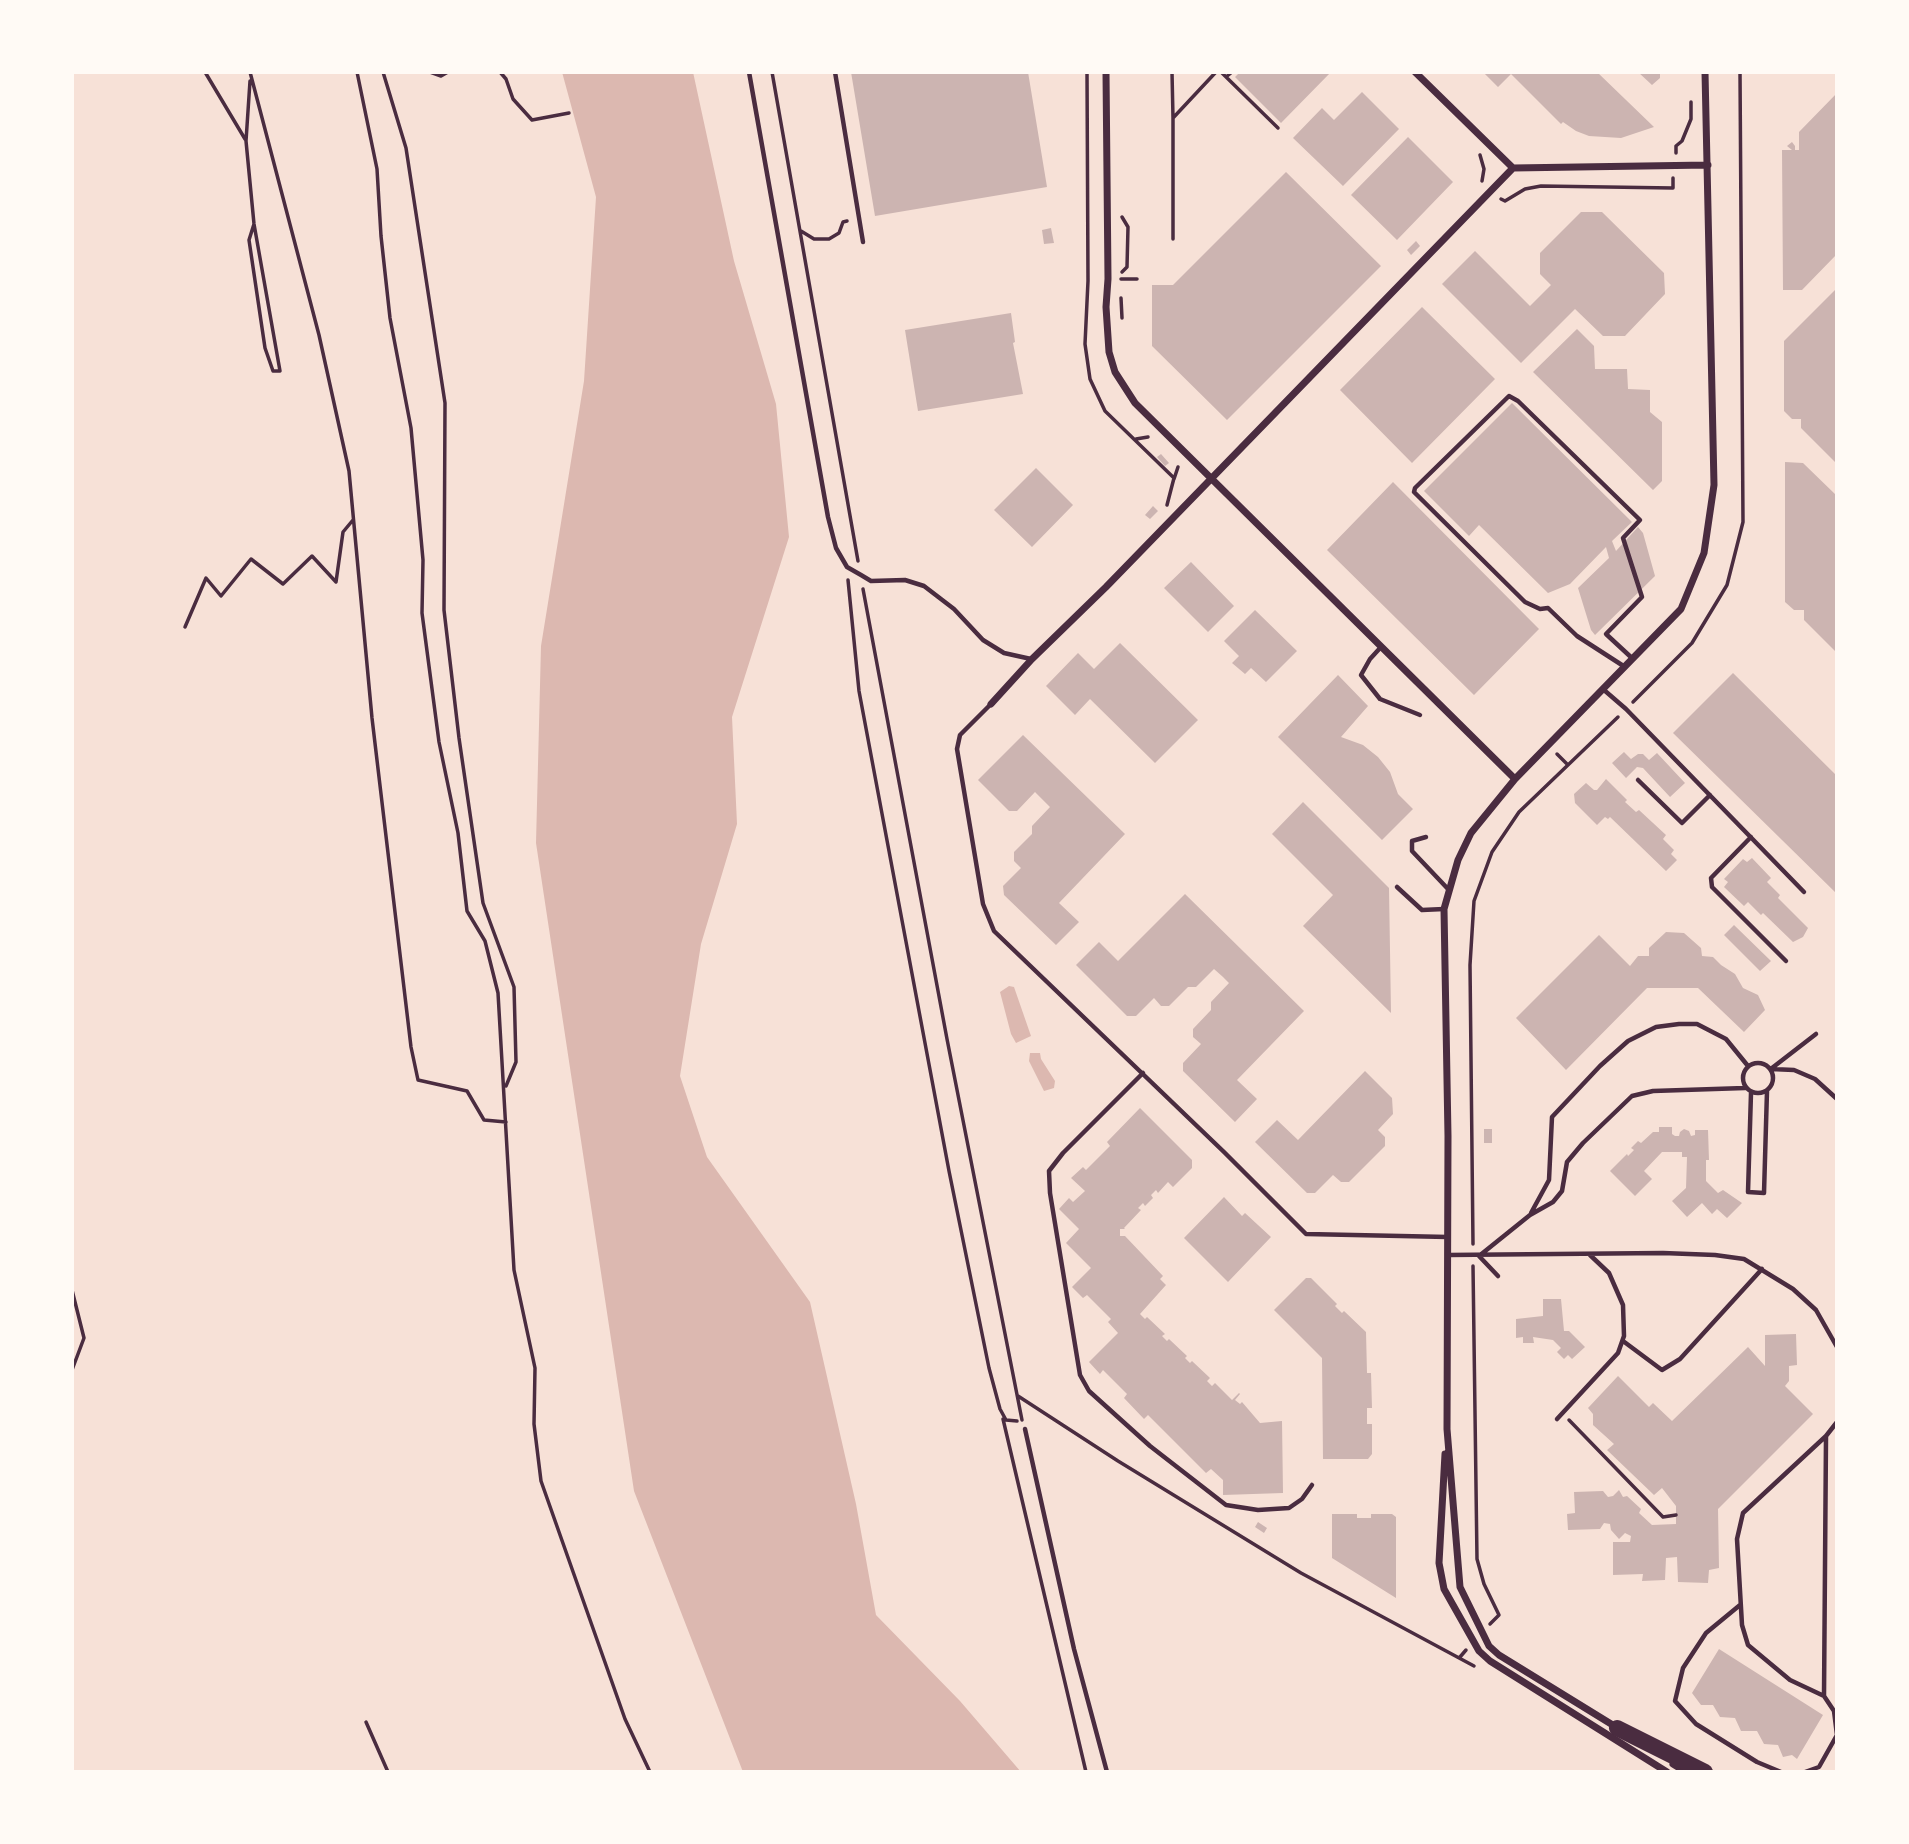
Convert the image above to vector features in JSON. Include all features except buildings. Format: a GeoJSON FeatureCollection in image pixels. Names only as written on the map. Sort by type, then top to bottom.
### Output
{"type":"FeatureCollection","features":[{"type":"Feature","properties":{"kind":"highway"},"geometry":{"type":"LineString","coordinates":[[1617,1728],[1705,1772]]}},
{"type":"Feature","properties":{"kind":"street"},"geometry":{"type":"LineString","coordinates":[[1106,72],[1106,307],[1109,352],[1115,372],[1135,403],[1515,779]]}},
{"type":"Feature","properties":{"kind":"street"},"geometry":{"type":"LineString","coordinates":[[1415,72],[1513,168]]}},
{"type":"Feature","properties":{"kind":"street"},"geometry":{"type":"LineString","coordinates":[[1667,1772],[1490,1661],[1472,1641],[1444,1589],[1439,1563],[1447,1429],[1448,1237],[1444,909],[1458,860],[1471,833],[1515,779],[1681,609],[1704,553],[1714,485],[1706,72]]}},
{"type":"Feature","properties":{"kind":"street"},"geometry":{"type":"LineString","coordinates":[[991,704],[1513,168],[1708,165]]}},
{"type":"Feature","properties":{"kind":"street"},"geometry":{"type":"LineString","coordinates":[[1447,1429],[1460,1587],[1489,1646],[1499,1655],[1686,1772]]}},
{"type":"Feature","properties":{"kind":"lane"},"geometry":{"type":"LineString","coordinates":[[749,72],[828,517],[836,548],[847,566],[861,575],[872,580],[905,580],[924,586],[954,609],[983,640],[1004,653],[1032,659]]}},
{"type":"Feature","properties":{"kind":"lane"},"geometry":{"type":"LineString","coordinates":[[835,72],[863,242]]}},
{"type":"Feature","properties":{"kind":"lane"},"geometry":{"type":"LineString","coordinates":[[1625,667],[1577,636],[1548,608],[1540,609],[1525,602],[1414,492],[1415,488],[1509,396],[1518,401],[1640,520],[1623,538],[1642,597],[1606,634],[1633,659]]}},
{"type":"Feature","properties":{"kind":"lane"},"geometry":{"type":"LineString","coordinates":[[1381,647],[1361,675],[1380,699],[1420,715]]}},
{"type":"Feature","properties":{"kind":"lane"},"geometry":{"type":"LineString","coordinates":[[1603,689],[1626,709],[1804,892]]}},
{"type":"Feature","properties":{"kind":"lane"},"geometry":{"type":"LineString","coordinates":[[991,704],[960,735],[957,749],[983,904],[994,931],[1306,1234],[1448,1237]]}},
{"type":"Feature","properties":{"kind":"lane"},"geometry":{"type":"LineString","coordinates":[[1638,780],[1682,823],[1710,796]]}},
{"type":"Feature","properties":{"kind":"lane"},"geometry":{"type":"LineString","coordinates":[[1426,836],[1412,841],[1412,851],[1448,889]]}},
{"type":"Feature","properties":{"kind":"lane"},"geometry":{"type":"LineString","coordinates":[[1751,837],[1711,878],[1712,887],[1786,961]]}},
{"type":"Feature","properties":{"kind":"lane"},"geometry":{"type":"LineString","coordinates":[[1397,887],[1422,910],[1444,909]]}},
{"type":"Feature","properties":{"kind":"lane"},"geometry":{"type":"LineString","coordinates":[[1530,1214],[1549,1180],[1552,1117],[1600,1066],[1628,1041],[1656,1027],[1697,1024],[1726,1039],[1748,1066]]}},
{"type":"Feature","properties":{"kind":"lane"},"geometry":{"type":"LineString","coordinates":[[1770,1069],[1816,1034]]}},
{"type":"Feature","properties":{"kind":"lane"},"geometry":{"type":"LineString","coordinates":[[1764,1064],[1770,1069],[1772,1085],[1767,1091],[1751,1093],[1745,1088],[1743,1072],[1748,1066],[1764,1064]]}},
{"type":"Feature","properties":{"kind":"lane"},"geometry":{"type":"LineString","coordinates":[[1770,1069],[1794,1070],[1815,1079],[1837,1099]]}},
{"type":"Feature","properties":{"kind":"lane"},"geometry":{"type":"LineString","coordinates":[[1143,1073],[1063,1153],[1049,1171],[1049,1193],[1080,1376],[1089,1391],[1150,1446],[1226,1505],[1258,1510],[1289,1508],[1302,1499],[1312,1485]]}},
{"type":"Feature","properties":{"kind":"lane"},"geometry":{"type":"LineString","coordinates":[[1476,1256],[1530,1214],[1553,1202],[1562,1191],[1567,1162],[1632,1096],[1653,1091],[1745,1088]]}},
{"type":"Feature","properties":{"kind":"lane"},"geometry":{"type":"LineString","coordinates":[[1751,1093],[1748,1192],[1763,1193],[1767,1091]]}},
{"type":"Feature","properties":{"kind":"lane"},"geometry":{"type":"LineString","coordinates":[[1448,1255],[1663,1253],[1744,1259],[1793,1289],[1816,1310],[1837,1347]]}},
{"type":"Feature","properties":{"kind":"lane"},"geometry":{"type":"LineString","coordinates":[[1557,1419],[1618,1353],[1623,1341],[1623,1305],[1609,1273],[1590,1255]]}},
{"type":"Feature","properties":{"kind":"lane"},"geometry":{"type":"LineString","coordinates":[[1476,1256],[1498,1276]]}},
{"type":"Feature","properties":{"kind":"lane"},"geometry":{"type":"LineString","coordinates":[[1623,1341],[1662,1370],[1679,1359],[1762,1269]]}},
{"type":"Feature","properties":{"kind":"lane"},"geometry":{"type":"LineString","coordinates":[[1805,1772],[1819,1767],[1837,1735],[1834,1711],[1824,1696],[1790,1680],[1748,1645],[1742,1625],[1737,1539],[1743,1513],[1826,1436],[1837,1422]]}},
{"type":"Feature","properties":{"kind":"lane"},"geometry":{"type":"LineString","coordinates":[[1025,1429],[1073,1649],[1107,1772]]}},
{"type":"Feature","properties":{"kind":"lane"},"geometry":{"type":"LineString","coordinates":[[1824,1696],[1826,1436]]}},
{"type":"Feature","properties":{"kind":"lane"},"geometry":{"type":"LineString","coordinates":[[1741,1605],[1706,1633],[1683,1668],[1675,1701],[1696,1724],[1757,1762],[1781,1772]]}},
{"type":"Feature","properties":{"kind":"path"},"geometry":{"type":"LineString","coordinates":[[205,72],[246,141]]}},
{"type":"Feature","properties":{"kind":"path"},"geometry":{"type":"LineString","coordinates":[[357,72],[377,169],[380,236],[390,318],[411,428],[423,560],[422,613],[439,742],[458,833],[467,911],[485,941],[498,993],[514,1270],[535,1368],[534,1424],[541,1481],[625,1719],[650,1772]]}},
{"type":"Feature","properties":{"kind":"path"},"geometry":{"type":"LineString","coordinates":[[383,72],[406,148],[445,403],[444,610],[483,903],[514,987],[516,1062],[505,1088]]}},
{"type":"Feature","properties":{"kind":"path"},"geometry":{"type":"LineString","coordinates":[[430,72],[441,76],[448,72]]}},
{"type":"Feature","properties":{"kind":"path"},"geometry":{"type":"LineString","coordinates":[[500,72],[506,79],[513,99],[532,120],[569,113]]}},
{"type":"Feature","properties":{"kind":"path"},"geometry":{"type":"LineString","coordinates":[[772,72],[947,1039],[1025,1429]]}},
{"type":"Feature","properties":{"kind":"path"},"geometry":{"type":"LineString","coordinates":[[1172,72],[1173,239]]}},
{"type":"Feature","properties":{"kind":"path"},"geometry":{"type":"LineString","coordinates":[[1173,118],[1218,72],[1278,128]]}},
{"type":"Feature","properties":{"kind":"path"},"geometry":{"type":"LineString","coordinates":[[1226,77],[1232,72]]}},
{"type":"Feature","properties":{"kind":"path"},"geometry":{"type":"LineString","coordinates":[[1481,1632],[1499,1615],[1484,1584],[1477,1559],[1476,1256],[1470,965],[1474,901],[1492,852],[1519,812],[1692,643],[1727,585],[1743,522],[1740,72]]}},
{"type":"Feature","properties":{"kind":"path"},"geometry":{"type":"LineString","coordinates":[[251,74],[246,141],[254,224],[280,371],[274,371],[265,348],[249,240],[254,224]]}},
{"type":"Feature","properties":{"kind":"path"},"geometry":{"type":"LineString","coordinates":[[251,74],[319,335],[349,471],[380,786],[411,1047],[418,1080],[467,1091],[484,1120],[506,1122]]}},
{"type":"Feature","properties":{"kind":"path"},"geometry":{"type":"LineString","coordinates":[[1479,151],[1484,169],[1480,191],[1505,201],[1525,189],[1541,186],[1672,188],[1676,146],[1682,141],[1690,119],[1691,95]]}},
{"type":"Feature","properties":{"kind":"path"},"geometry":{"type":"LineString","coordinates":[[1121,210],[1123,221],[1128,227],[1127,267],[1122,272],[1121,279]]}},
{"type":"Feature","properties":{"kind":"path"},"geometry":{"type":"LineString","coordinates":[[800,230],[814,239],[830,239],[839,233],[843,222],[860,219]]}},
{"type":"Feature","properties":{"kind":"path"},"geometry":{"type":"LineString","coordinates":[[1088,281],[1092,286]]}},
{"type":"Feature","properties":{"kind":"path"},"geometry":{"type":"LineString","coordinates":[[1121,293],[1122,320]]}},
{"type":"Feature","properties":{"kind":"path"},"geometry":{"type":"LineString","coordinates":[[1086,330],[1090,326]]}},
{"type":"Feature","properties":{"kind":"path"},"geometry":{"type":"LineString","coordinates":[[1136,439],[1148,437]]}},
{"type":"Feature","properties":{"kind":"path"},"geometry":{"type":"LineString","coordinates":[[1174,479],[1178,467]]}},
{"type":"Feature","properties":{"kind":"path"},"geometry":{"type":"LineString","coordinates":[[185,626],[206,578],[221,596],[251,559],[283,584],[312,556],[336,582],[342,533],[353,520]]}},
{"type":"Feature","properties":{"kind":"path"},"geometry":{"type":"LineString","coordinates":[[847,566],[859,691],[949,1171],[989,1368],[1003,1417],[1086,1772]]}},
{"type":"Feature","properties":{"kind":"path"},"geometry":{"type":"LineString","coordinates":[[72,1290],[84,1338],[72,1370]]}},
{"type":"Feature","properties":{"kind":"path"},"geometry":{"type":"LineString","coordinates":[[1018,1396],[1301,1573],[1483,1671]]}},
{"type":"Feature","properties":{"kind":"path"},"geometry":{"type":"LineString","coordinates":[[1562,1413],[1663,1517],[1676,1515]]}},
{"type":"Feature","properties":{"kind":"path"},"geometry":{"type":"LineString","coordinates":[[1003,1417],[1012,1422],[1022,1420]]}},
{"type":"Feature","properties":{"kind":"path"},"geometry":{"type":"LineString","coordinates":[[1460,1657],[1472,1641]]}},
{"type":"Feature","properties":{"kind":"path"},"geometry":{"type":"LineString","coordinates":[[366,1722],[388,1772]]}},
{"type":"Feature","properties":{"kind":"shaded area"},"geometry":{"type":"Polygon","coordinates":[[[562,72],[693,72],[734,261],[776,404],[789,537],[732,717],[737,824],[701,944],[680,1076],[707,1157],[810,1302],[856,1504],[876,1615],[960,1701],[1021,1772],[743,1772],[634,1491],[536,843],[541,646],[584,381],[596,197],[562,72]]]}},
{"type":"Feature","properties":{"kind":"shaded area"},"geometry":{"type":"Polygon","coordinates":[[[1009,986],[1014,987],[1031,1036],[1016,1043],[1000,992],[1009,986]]]}},
{"type":"Feature","properties":{"kind":"shaded area"},"geometry":{"type":"Polygon","coordinates":[[[1030,1053],[1040,1053],[1055,1081],[1054,1088],[1044,1091],[1029,1061],[1030,1053]]]}}]}
